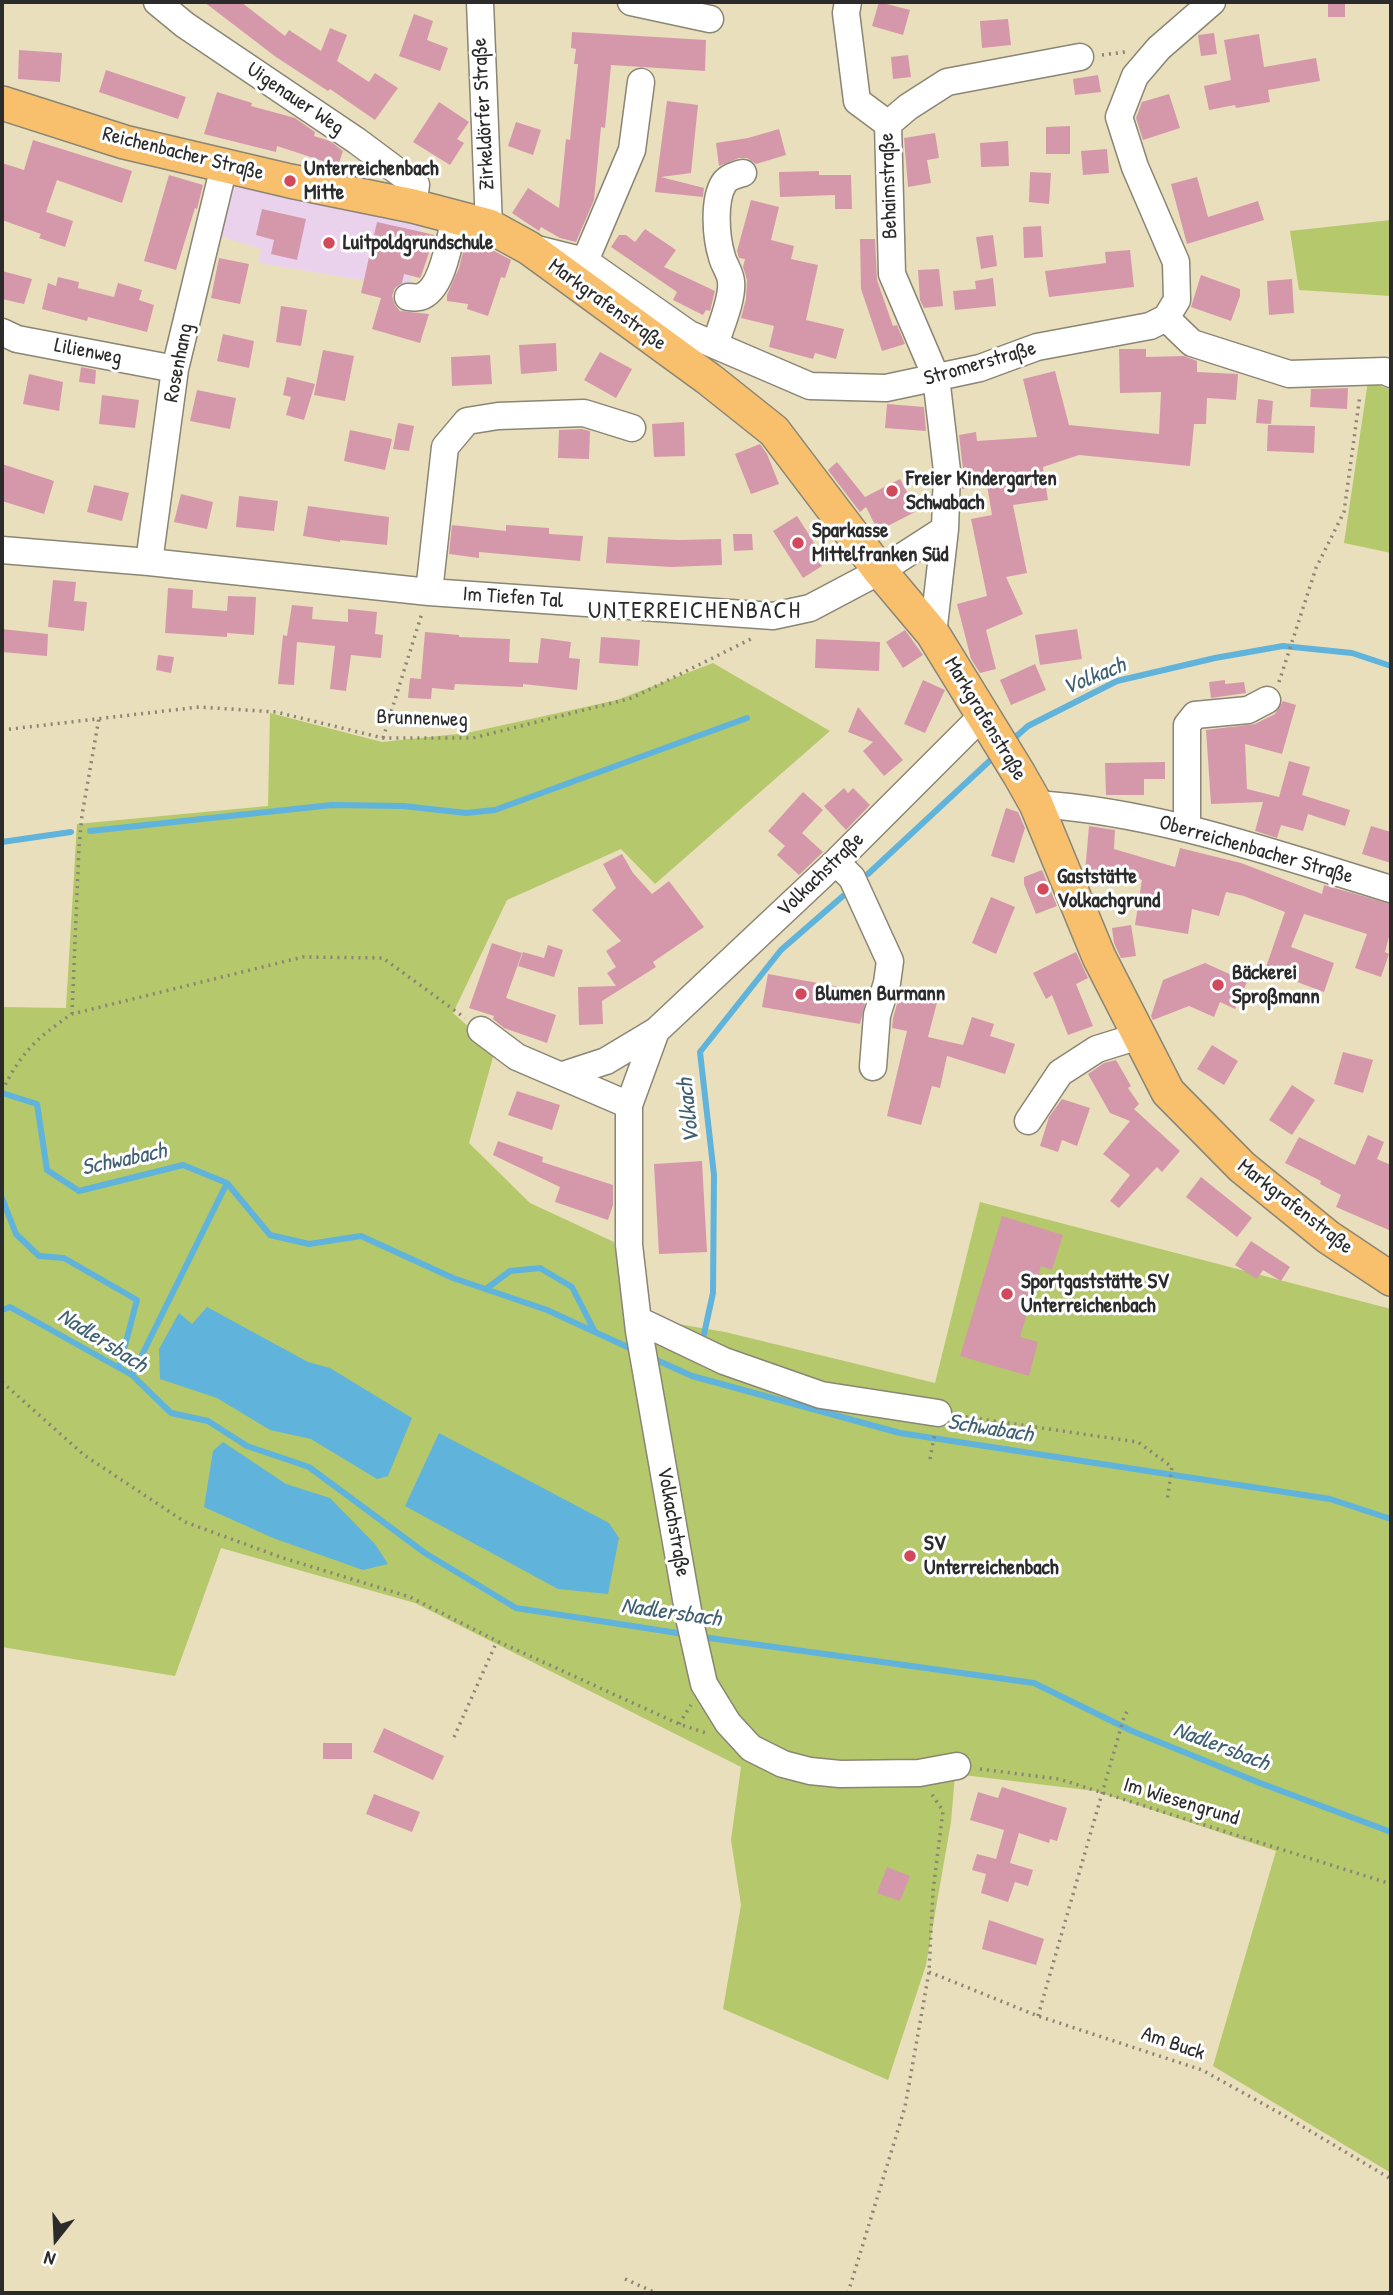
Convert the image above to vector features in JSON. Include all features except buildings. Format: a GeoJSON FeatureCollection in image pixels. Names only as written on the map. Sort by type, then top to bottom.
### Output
{"type":"FeatureCollection","features":[{"type":"Feature","properties":{"kind":"main road","name":"Reichenbacher Straße"},"geometry":{"type":"LineString","coordinates":[[2,103],[124,142],[413,206],[489,226]]}},
{"type":"Feature","properties":{"kind":"main road","name":"Markgrafenstraße"},"geometry":{"type":"LineString","coordinates":[[489,226],[529,247],[710,380],[774,431],[880,571],[933,634],[1019,774],[1036,804],[1099,957],[1168,1092],[1242,1167],[1328,1237],[1391,1279]]}},
{"type":"Feature","properties":{"kind":"street","name":"Uigenauer Weg"},"geometry":{"type":"LineString","coordinates":[[157,2],[184,25],[357,141],[416,185],[413,206]]}},
{"type":"Feature","properties":{"kind":"street","name":"Zirkeldörfer Straße"},"geometry":{"type":"LineString","coordinates":[[480,2],[489,226]]}},
{"type":"Feature","properties":{"kind":"street"},"geometry":{"type":"LineString","coordinates":[[631,2],[710,19]]}},
{"type":"Feature","properties":{"kind":"street","name":"Behaimstraße"},"geometry":{"type":"LineString","coordinates":[[848,2],[846,13],[857,101],[888,124],[892,274],[936,377],[947,471],[945,529],[933,634]]}},
{"type":"Feature","properties":{"kind":"street"},"geometry":{"type":"LineString","coordinates":[[1212,2],[1159,48],[1135,76],[1119,117],[1135,167],[1176,262],[1177,300],[1166,318],[1192,343],[1289,374],[1385,371],[1391,374]]}},
{"type":"Feature","properties":{"kind":"street"},"geometry":{"type":"LineString","coordinates":[[888,124],[908,107],[947,82],[1080,57]]}},
{"type":"Feature","properties":{"kind":"street"},"geometry":{"type":"LineString","coordinates":[[585,261],[632,150],[641,82]]}},
{"type":"Feature","properties":{"kind":"street","name":"Rosenhang"},"geometry":{"type":"LineString","coordinates":[[149,562],[176,369],[224,166]]}},
{"type":"Feature","properties":{"kind":"street"},"geometry":{"type":"LineString","coordinates":[[715,345],[731,291],[731,280],[722,260],[717,236],[718,206],[723,184],[728,178],[743,173]]}},
{"type":"Feature","properties":{"kind":"street"},"geometry":{"type":"LineString","coordinates":[[408,297],[420,297],[430,291],[438,280],[455,217]]}},
{"type":"Feature","properties":{"kind":"street","name":"Stromerstraße"},"geometry":{"type":"LineString","coordinates":[[529,247],[585,261],[689,334],[810,386],[886,388],[979,368],[1037,347],[1150,326],[1166,318]]}},
{"type":"Feature","properties":{"kind":"street","name":"Lilienweg"},"geometry":{"type":"LineString","coordinates":[[2,332],[16,339],[176,369]]}},
{"type":"Feature","properties":{"kind":"street"},"geometry":{"type":"LineString","coordinates":[[429,592],[445,447],[467,421],[498,416],[584,413],[632,428]]}},
{"type":"Feature","properties":{"kind":"street","name":"Im Tiefen Tal"},"geometry":{"type":"LineString","coordinates":[[2,550],[149,562],[429,592],[773,616],[810,608],[880,571],[945,529]]}},
{"type":"Feature","properties":{"kind":"street"},"geometry":{"type":"LineString","coordinates":[[1187,827],[1187,725],[1195,715],[1248,710],[1267,700]]}},
{"type":"Feature","properties":{"kind":"street","name":"Volkachstraße"},"geometry":{"type":"LineString","coordinates":[[563,1075],[606,1061],[656,1031],[986,720]]}},
{"type":"Feature","properties":{"kind":"street","name":"Oberreichenbacher Straße"},"geometry":{"type":"LineString","coordinates":[[1036,804],[1068,806],[1187,827],[1391,889]]}},
{"type":"Feature","properties":{"kind":"street"},"geometry":{"type":"LineString","coordinates":[[836,862],[852,878],[890,961],[887,983],[877,1015],[873,1067]]}},
{"type":"Feature","properties":{"kind":"street"},"geometry":{"type":"LineString","coordinates":[[481,1030],[517,1057],[629,1105]]}},
{"type":"Feature","properties":{"kind":"street","name":"Volkachstraße"},"geometry":{"type":"LineString","coordinates":[[656,1031],[629,1105],[629,1245],[648,1378],[690,1622],[704,1684],[729,1723],[751,1748],[783,1764],[810,1771],[840,1774],[919,1773],[957,1766]]}},
{"type":"Feature","properties":{"kind":"street"},"geometry":{"type":"LineString","coordinates":[[1028,1121],[1060,1073],[1097,1049],[1139,1036]]}},
{"type":"Feature","properties":{"kind":"street"},"geometry":{"type":"LineString","coordinates":[[639,1325],[724,1361],[821,1395],[936,1421]]}},
{"type":"Feature","properties":{"kind":"path"},"geometry":{"type":"LineString","coordinates":[[1080,57],[1159,48]]}},
{"type":"Feature","properties":{"kind":"path"},"geometry":{"type":"LineString","coordinates":[[1287,660],[1317,568],[1344,512],[1363,372]]}},
{"type":"Feature","properties":{"kind":"path"},"geometry":{"type":"LineString","coordinates":[[383,738],[429,592]]}},
{"type":"Feature","properties":{"kind":"path","name":"Brunnenweg"},"geometry":{"type":"LineString","coordinates":[[2,730],[199,707],[276,712],[383,738],[472,738],[632,698],[763,633],[773,616]]}},
{"type":"Feature","properties":{"kind":"path"},"geometry":{"type":"LineString","coordinates":[[72,1014],[79,847],[99,718]]}},
{"type":"Feature","properties":{"kind":"path"},"geometry":{"type":"LineString","coordinates":[[2,1091],[24,1051],[50,1028],[72,1014],[303,957],[383,958],[481,1030]]}},
{"type":"Feature","properties":{"kind":"path"},"geometry":{"type":"LineString","coordinates":[[2,1382],[84,1455],[185,1522],[283,1558],[410,1598],[679,1724],[715,1736]]}},
{"type":"Feature","properties":{"kind":"path"},"geometry":{"type":"LineString","coordinates":[[930,1459],[936,1421],[1138,1442],[1172,1467],[1167,1501]]}},
{"type":"Feature","properties":{"kind":"path"},"geometry":{"type":"LineString","coordinates":[[454,1737],[497,1641]]}},
{"type":"Feature","properties":{"kind":"path"},"geometry":{"type":"LineString","coordinates":[[1038,2016],[1100,1793],[1124,1717],[1129,1709]]}},
{"type":"Feature","properties":{"kind":"path","name":"Im Wiesengrund"},"geometry":{"type":"LineString","coordinates":[[957,1766],[1059,1779],[1391,1884]]}},
{"type":"Feature","properties":{"kind":"path"},"geometry":{"type":"LineString","coordinates":[[848,2293],[905,2107],[929,1972],[933,1891],[943,1811],[919,1773]]}},
{"type":"Feature","properties":{"kind":"path","name":"Am Buck"},"geometry":{"type":"LineString","coordinates":[[929,1972],[1038,2016],[1202,2070],[1391,2179]]}},
{"type":"Feature","properties":{"kind":"path"},"geometry":{"type":"LineString","coordinates":[[625,2279],[656,2293]]}},
{"type":"Feature","properties":{"kind":"shaded area","name":"Luitpoldgrundschule"},"geometry":{"type":"Polygon","coordinates":[[[230,185],[422,223],[409,288],[259,263],[261,249],[220,236],[230,185]]]}},
{"type":"Feature","properties":{"kind":"green space"},"geometry":{"type":"Polygon","coordinates":[[[1391,220],[1391,296],[1299,290],[1290,231],[1391,220]]]}},
{"type":"Feature","properties":{"kind":"green space"},"geometry":{"type":"Polygon","coordinates":[[[1368,381],[1391,390],[1391,553],[1344,543],[1368,381]]]}},
{"type":"Feature","properties":{"kind":"green space"},"geometry":{"type":"Polygon","coordinates":[[[713,663],[830,731],[655,884],[621,849],[507,900],[453,1013],[495,1050],[469,1143],[530,1203],[614,1242],[631,1316],[725,1332],[935,1383],[980,1202],[1391,1309],[1391,2173],[1213,2066],[1276,1851],[1095,1791],[955,1774],[951,1822],[926,1965],[888,2080],[723,2009],[741,1905],[731,1840],[741,1767],[415,1603],[221,1548],[175,1676],[2,1647],[2,1007],[66,1008],[77,824],[268,806],[270,713],[382,742],[467,733],[617,700],[713,663]]]}},
{"type":"Feature","properties":{"kind":"water"},"geometry":{"type":"Polygon","coordinates":[[[207,1307],[308,1362],[330,1368],[412,1418],[388,1476],[377,1479],[311,1439],[270,1430],[217,1398],[160,1379],[159,1349],[179,1313],[192,1324],[207,1307]]]}},
{"type":"Feature","properties":{"kind":"water"},"geometry":{"type":"Polygon","coordinates":[[[439,1433],[609,1523],[619,1538],[608,1594],[558,1589],[405,1506],[439,1433]]]}},
{"type":"Feature","properties":{"kind":"water"},"geometry":{"type":"Polygon","coordinates":[[[223,1442],[286,1484],[330,1498],[375,1544],[388,1564],[363,1570],[273,1538],[204,1507],[213,1451],[223,1442]]]}},
{"type":"Feature","properties":{"kind":"waterway","name":"Volkach"},"geometry":{"type":"LineString","coordinates":[[1010,742],[1028,726],[1117,681],[1215,658],[1283,646],[1352,653],[1391,666]]}},
{"type":"Feature","properties":{"kind":"waterway"},"geometry":{"type":"LineString","coordinates":[[90,831],[332,805],[403,806],[466,813],[495,810],[747,718]]}},
{"type":"Feature","properties":{"kind":"waterway","name":"Volkach"},"geometry":{"type":"LineString","coordinates":[[868,874],[997,754]]}},
{"type":"Feature","properties":{"kind":"waterway"},"geometry":{"type":"LineString","coordinates":[[2,842],[71,832]]}},
{"type":"Feature","properties":{"kind":"waterway","name":"Volkach"},"geometry":{"type":"LineString","coordinates":[[704,1334],[713,1293],[714,1175],[700,1052],[781,950],[843,896]]}},
{"type":"Feature","properties":{"kind":"waterway","name":"Schwabach"},"geometry":{"type":"LineString","coordinates":[[2,1093],[37,1104],[47,1170],[79,1191],[183,1165],[227,1183],[270,1235],[309,1244],[361,1236],[453,1278],[547,1310],[634,1350]]}},
{"type":"Feature","properties":{"kind":"waterway"},"geometry":{"type":"LineString","coordinates":[[132,1375],[227,1183]]}},
{"type":"Feature","properties":{"kind":"waterway"},"geometry":{"type":"LineString","coordinates":[[2,1198],[16,1234],[39,1256],[64,1258],[137,1300],[119,1368]]}},
{"type":"Feature","properties":{"kind":"waterway","name":"Schwabach"},"geometry":{"type":"LineString","coordinates":[[486,1289],[510,1271],[540,1268],[572,1287],[595,1332]]}},
{"type":"Feature","properties":{"kind":"waterway","name":"Nadlersbach"},"geometry":{"type":"LineString","coordinates":[[2,1310],[10,1307],[132,1375],[171,1413],[208,1421],[247,1446],[309,1467],[425,1553],[516,1608],[684,1634]]}},
{"type":"Feature","properties":{"kind":"waterway","name":"Schwabach"},"geometry":{"type":"LineString","coordinates":[[650,1357],[692,1376],[900,1433],[1330,1499],[1391,1519]]}},
{"type":"Feature","properties":{"kind":"waterway","name":"Nadlersbach"},"geometry":{"type":"LineString","coordinates":[[702,1637],[1034,1683],[1132,1731],[1391,1832]]}},
{"type":"Feature","properties":{"kind":"place","name":"Unterreichenbach Mitte"},"geometry":{"type":"Point","coordinates":[290,181]}},
{"type":"Feature","properties":{"kind":"place","name":"Luitpoldgrundschule"},"geometry":{"type":"Point","coordinates":[329,243]}},
{"type":"Feature","properties":{"kind":"place","name":"Freier Kindergarten Schwabach"},"geometry":{"type":"Point","coordinates":[892,491]}},
{"type":"Feature","properties":{"kind":"place","name":"Sparkasse Mittelfranken Süd"},"geometry":{"type":"Point","coordinates":[798,543]}},
{"type":"Feature","properties":{"kind":"place","name":"Gaststätte Volkachgrund"},"geometry":{"type":"Point","coordinates":[1043,889]}},
{"type":"Feature","properties":{"kind":"place","name":"Bäckerei Sproßmann"},"geometry":{"type":"Point","coordinates":[1218,985]}},
{"type":"Feature","properties":{"kind":"place","name":"Blumen Burmann"},"geometry":{"type":"Point","coordinates":[801,994]}},
{"type":"Feature","properties":{"kind":"place","name":"Sportgaststätte SV Unterreichenbach"},"geometry":{"type":"Point","coordinates":[1007,1294]}},
{"type":"Feature","properties":{"kind":"place","name":"SV Unterreichenbach"},"geometry":{"type":"Point","coordinates":[910,1556]}},
{"type":"Feature","properties":{"kind":"district","name":"UNTERREICHENBACH"},"geometry":{"type":"Point","coordinates":[695,612]}}]}
